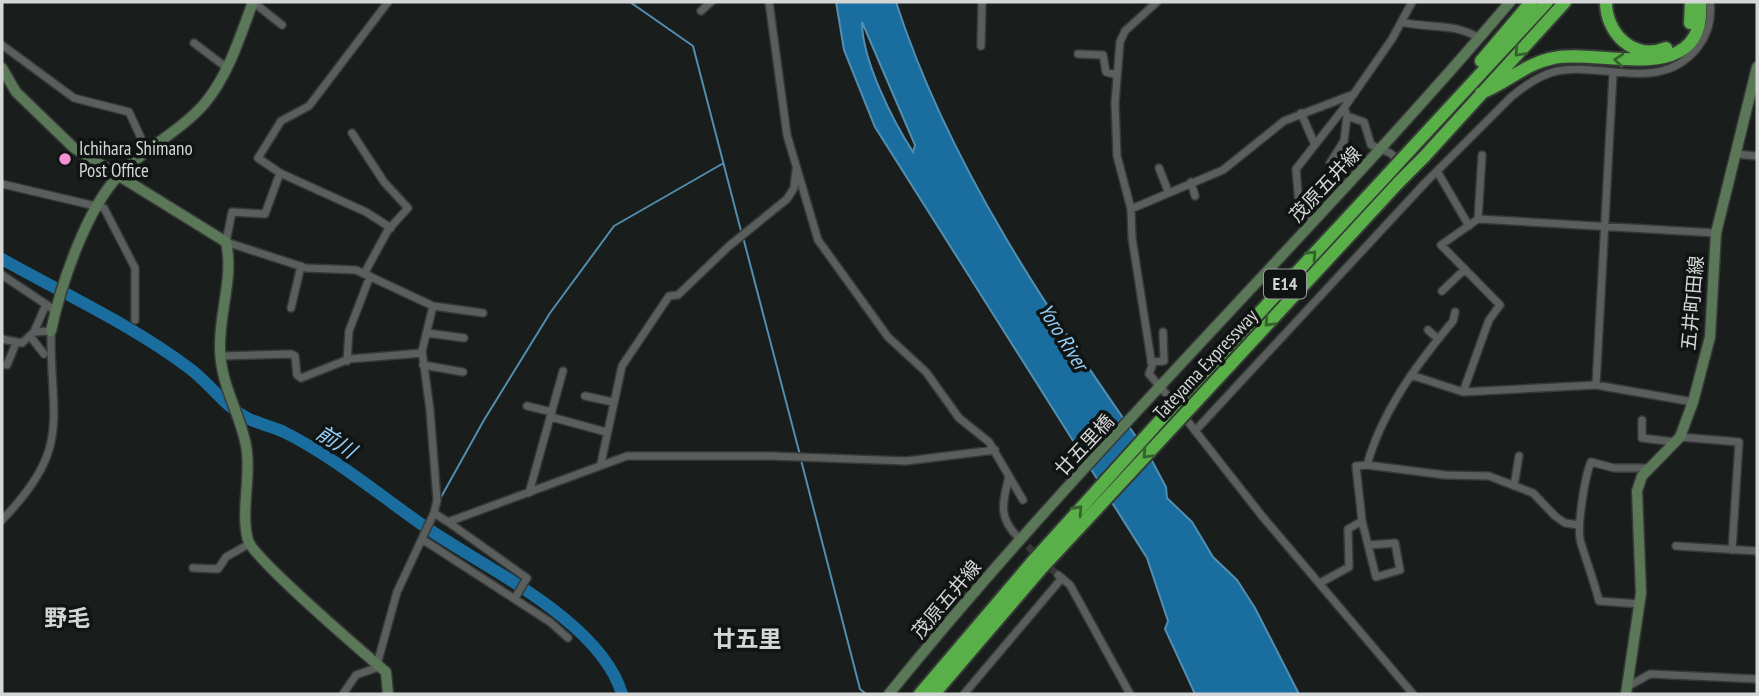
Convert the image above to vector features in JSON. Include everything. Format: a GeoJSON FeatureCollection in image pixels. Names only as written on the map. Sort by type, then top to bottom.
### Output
{"type":"FeatureCollection","features":[{"type":"Feature","properties":{"kind":"highway"},"geometry":{"type":"LineString","coordinates":[[1411,149],[1424,128],[1531,2]]}},
{"type":"Feature","properties":{"kind":"highway","name":"Tateyama Expressway"},"geometry":{"type":"LineString","coordinates":[[934,694],[1037,566],[1183,395],[1548,2]]}},
{"type":"Feature","properties":{"kind":"highway","name":"Tateyama Expressway"},"geometry":{"type":"LineString","coordinates":[[920,694],[1037,566],[1194,404],[1565,2]]}},
{"type":"Feature","properties":{"kind":"highway"},"geometry":{"type":"LineString","coordinates":[[1606,2],[1608,20],[1619,38],[1646,51],[1661,50],[1681,37],[1691,18],[1691,2]]}},
{"type":"Feature","properties":{"kind":"highway"},"geometry":{"type":"LineString","coordinates":[[1482,93],[1529,66],[1553,58],[1575,56],[1638,61],[1665,57],[1685,46],[1693,35],[1699,22],[1700,2]]}},
{"type":"Feature","properties":{"kind":"main road"},"geometry":{"type":"LineString","coordinates":[[51,331],[67,280],[98,205],[120,174],[205,103],[227,68],[253,2]]}},
{"type":"Feature","properties":{"kind":"main road","name":"茂原五井線"},"geometry":{"type":"LineString","coordinates":[[1162,386],[1382,149],[1510,2]]}},
{"type":"Feature","properties":{"kind":"main road","name":"五井町田線"},"geometry":{"type":"LineString","coordinates":[[1626,691],[1640,604],[1642,560],[1637,491],[1642,476],[1677,440],[1693,402],[1710,337],[1716,233],[1757,67]]}},
{"type":"Feature","properties":{"kind":"main road"},"geometry":{"type":"LineString","coordinates":[[2,68],[16,92],[74,148],[226,242],[229,260],[220,356],[229,399],[249,458],[246,524],[249,544],[267,566],[386,672],[388,694]]}},
{"type":"Feature","properties":{"kind":"main road","name":"廿五里橋"},"geometry":{"type":"LineString","coordinates":[[1031,528],[1162,386]]}},
{"type":"Feature","properties":{"kind":"main road","name":"茂原五井線"},"geometry":{"type":"LineString","coordinates":[[889,694],[1031,528]]}},
{"type":"Feature","properties":{"kind":"street"},"geometry":{"type":"LineString","coordinates":[[253,2],[282,25]]}},
{"type":"Feature","properties":{"kind":"street"},"geometry":{"type":"LineString","coordinates":[[388,2],[309,106],[281,121],[259,161],[366,212],[391,228]]}},
{"type":"Feature","properties":{"kind":"street"},"geometry":{"type":"LineString","coordinates":[[702,2],[701,11],[711,2]]}},
{"type":"Feature","properties":{"kind":"street"},"geometry":{"type":"LineString","coordinates":[[769,2],[787,135],[815,232],[836,267],[888,337],[926,372],[959,418],[995,450],[1023,500]]}},
{"type":"Feature","properties":{"kind":"street"},"geometry":{"type":"LineString","coordinates":[[981,47],[982,2]]}},
{"type":"Feature","properties":{"kind":"street"},"geometry":{"type":"LineString","coordinates":[[1157,2],[1122,36],[1116,75],[1117,156],[1131,209],[1132,239],[1151,362],[1149,374],[1162,386],[1195,431],[1413,694]]}},
{"type":"Feature","properties":{"kind":"street"},"geometry":{"type":"LineString","coordinates":[[1315,221],[1299,204],[1296,169],[1346,112],[1354,94],[1412,2]]}},
{"type":"Feature","properties":{"kind":"street"},"geometry":{"type":"LineString","coordinates":[[1195,431],[1425,183],[1525,85],[1565,70],[1613,74],[1670,70],[1688,58],[1707,31],[1710,2]]}},
{"type":"Feature","properties":{"kind":"street"},"geometry":{"type":"LineString","coordinates":[[1401,22],[1427,27],[1460,27],[1479,38]]}},
{"type":"Feature","properties":{"kind":"street"},"geometry":{"type":"LineString","coordinates":[[194,43],[227,68]]}},
{"type":"Feature","properties":{"kind":"street"},"geometry":{"type":"LineString","coordinates":[[2,45],[74,98],[129,112],[147,151]]}},
{"type":"Feature","properties":{"kind":"street"},"geometry":{"type":"LineString","coordinates":[[1078,54],[1103,55],[1106,72],[1116,75]]}},
{"type":"Feature","properties":{"kind":"street"},"geometry":{"type":"LineString","coordinates":[[1596,385],[1613,74]]}},
{"type":"Feature","properties":{"kind":"street"},"geometry":{"type":"LineString","coordinates":[[2,83],[16,92]]}},
{"type":"Feature","properties":{"kind":"street"},"geometry":{"type":"LineString","coordinates":[[1131,209],[1168,191],[1223,170],[1283,121],[1354,94]]}},
{"type":"Feature","properties":{"kind":"street"},"geometry":{"type":"LineString","coordinates":[[1346,112],[1363,122],[1368,143],[1391,153],[1425,183]]}},
{"type":"Feature","properties":{"kind":"street"},"geometry":{"type":"LineString","coordinates":[[1330,163],[1344,141],[1346,112]]}},
{"type":"Feature","properties":{"kind":"street"},"geometry":{"type":"LineString","coordinates":[[1301,113],[1315,145]]}},
{"type":"Feature","properties":{"kind":"street"},"geometry":{"type":"LineString","coordinates":[[347,361],[349,331],[367,275],[391,228],[408,208],[389,188],[352,133]]}},
{"type":"Feature","properties":{"kind":"street"},"geometry":{"type":"LineString","coordinates":[[1735,154],[1757,156]]}},
{"type":"Feature","properties":{"kind":"street"},"geometry":{"type":"LineString","coordinates":[[1478,219],[1482,155]]}},
{"type":"Feature","properties":{"kind":"street"},"geometry":{"type":"LineString","coordinates":[[601,463],[622,366],[648,325],[669,296],[678,295],[729,246],[787,199],[794,188],[796,166]]}},
{"type":"Feature","properties":{"kind":"street"},"geometry":{"type":"LineString","coordinates":[[1159,168],[1168,191]]}},
{"type":"Feature","properties":{"kind":"street"},"geometry":{"type":"LineString","coordinates":[[1437,171],[1469,226]]}},
{"type":"Feature","properties":{"kind":"street"},"geometry":{"type":"LineString","coordinates":[[280,173],[265,214],[232,212],[226,242],[301,266],[346,268],[433,306],[483,313]]}},
{"type":"Feature","properties":{"kind":"street"},"geometry":{"type":"LineString","coordinates":[[1191,182],[1195,196]]}},
{"type":"Feature","properties":{"kind":"street"},"geometry":{"type":"LineString","coordinates":[[2,184],[104,208],[135,268],[135,320]]}},
{"type":"Feature","properties":{"kind":"street"},"geometry":{"type":"LineString","coordinates":[[1463,392],[1489,320],[1500,304],[1441,245],[1478,219],[1716,233]]}},
{"type":"Feature","properties":{"kind":"street"},"geometry":{"type":"LineString","coordinates":[[291,308],[301,266]]}},
{"type":"Feature","properties":{"kind":"street"},"geometry":{"type":"LineString","coordinates":[[1442,291],[1465,269]]}},
{"type":"Feature","properties":{"kind":"street"},"geometry":{"type":"LineString","coordinates":[[2,275],[57,308]]}},
{"type":"Feature","properties":{"kind":"street"},"geometry":{"type":"LineString","coordinates":[[343,694],[356,675],[376,668],[397,592],[434,513],[437,494],[422,352],[433,306]]}},
{"type":"Feature","properties":{"kind":"street"},"geometry":{"type":"LineString","coordinates":[[2,339],[22,343],[32,334],[44,309]]}},
{"type":"Feature","properties":{"kind":"street"},"geometry":{"type":"LineString","coordinates":[[1367,465],[1374,439],[1411,375],[1453,321],[1455,312]]}},
{"type":"Feature","properties":{"kind":"street"},"geometry":{"type":"LineString","coordinates":[[1428,330],[1438,339]]}},
{"type":"Feature","properties":{"kind":"street"},"geometry":{"type":"LineString","coordinates":[[3,518],[33,485],[51,446],[56,404],[51,331],[32,334]]}},
{"type":"Feature","properties":{"kind":"street"},"geometry":{"type":"LineString","coordinates":[[1151,362],[1164,361],[1163,332]]}},
{"type":"Feature","properties":{"kind":"street"},"geometry":{"type":"LineString","coordinates":[[427,333],[464,338]]}},
{"type":"Feature","properties":{"kind":"street"},"geometry":{"type":"LineString","coordinates":[[32,334],[44,354]]}},
{"type":"Feature","properties":{"kind":"street"},"geometry":{"type":"LineString","coordinates":[[7,365],[16,343]]}},
{"type":"Feature","properties":{"kind":"street"},"geometry":{"type":"LineString","coordinates":[[220,356],[290,354],[295,356],[297,375],[301,377],[347,361],[422,352]]}},
{"type":"Feature","properties":{"kind":"street"},"geometry":{"type":"LineString","coordinates":[[424,365],[463,372]]}},
{"type":"Feature","properties":{"kind":"street"},"geometry":{"type":"LineString","coordinates":[[528,493],[563,371]]}},
{"type":"Feature","properties":{"kind":"street"},"geometry":{"type":"LineString","coordinates":[[1411,375],[1463,392],[1596,385],[1693,402]]}},
{"type":"Feature","properties":{"kind":"street"},"geometry":{"type":"LineString","coordinates":[[585,396],[613,402]]}},
{"type":"Feature","properties":{"kind":"street"},"geometry":{"type":"LineString","coordinates":[[527,406],[606,432]]}},
{"type":"Feature","properties":{"kind":"street"},"geometry":{"type":"LineString","coordinates":[[1642,420],[1642,438],[1739,442],[1732,550]]}},
{"type":"Feature","properties":{"kind":"street"},"geometry":{"type":"LineString","coordinates":[[448,522],[601,463],[626,456],[771,456],[906,461],[995,450]]}},
{"type":"Feature","properties":{"kind":"street"},"geometry":{"type":"LineString","coordinates":[[1514,486],[1519,456]]}},
{"type":"Feature","properties":{"kind":"street"},"geometry":{"type":"LineString","coordinates":[[1640,604],[1599,601],[1588,557],[1581,543],[1579,525],[1591,462],[1614,468],[1650,468]]}},
{"type":"Feature","properties":{"kind":"street"},"geometry":{"type":"LineString","coordinates":[[1368,545],[1395,543],[1400,570],[1376,577],[1362,522],[1356,467],[1367,465],[1445,475],[1489,476],[1533,494],[1565,523],[1579,525]]}},
{"type":"Feature","properties":{"kind":"street"},"geometry":{"type":"LineString","coordinates":[[1009,477],[1002,512],[1004,520],[1020,539]]}},
{"type":"Feature","properties":{"kind":"street"},"geometry":{"type":"LineString","coordinates":[[434,513],[527,578],[515,598]]}},
{"type":"Feature","properties":{"kind":"street"},"geometry":{"type":"LineString","coordinates":[[1320,583],[1349,567],[1348,529],[1362,522]]}},
{"type":"Feature","properties":{"kind":"street"},"geometry":{"type":"LineString","coordinates":[[422,539],[550,622],[568,638]]}},
{"type":"Feature","properties":{"kind":"street"},"geometry":{"type":"LineString","coordinates":[[193,568],[218,569],[226,557],[249,544]]}},
{"type":"Feature","properties":{"kind":"street"},"geometry":{"type":"LineString","coordinates":[[1676,546],[1757,551]]}},
{"type":"Feature","properties":{"kind":"street"},"geometry":{"type":"LineString","coordinates":[[964,694],[1060,577],[1070,585],[1130,694]]}},
{"type":"Feature","properties":{"kind":"street"},"geometry":{"type":"LineString","coordinates":[[1629,672],[1757,679]]}},
{"type":"Feature","properties":{"kind":"street"},"geometry":{"type":"LineString","coordinates":[[1626,691],[1650,674]]}},
{"type":"Feature","properties":{"kind":"water","name":"Yoro River"},"geometry":{"type":"Polygon","coordinates":[[[836,2],[896,2],[918,64],[945,123],[1006,238],[1076,349],[1150,457],[1166,487],[1167,498],[1192,522],[1213,557],[1237,580],[1255,608],[1299,694],[1195,694],[1165,629],[1168,621],[1147,558],[875,127],[844,50],[836,2]],[[862,22],[867,54],[880,90],[913,152],[915,145],[862,22]]]}},
{"type":"Feature","properties":{"kind":"waterway"},"geometry":{"type":"LineString","coordinates":[[630,2],[693,46],[741,231]]}},
{"type":"Feature","properties":{"kind":"waterway"},"geometry":{"type":"LineString","coordinates":[[440,499],[484,420],[550,313],[614,226],[722,164]]}},
{"type":"Feature","properties":{"kind":"waterway"},"geometry":{"type":"LineString","coordinates":[[743,237],[800,455]]}},
{"type":"Feature","properties":{"kind":"waterway","name":"前川"},"geometry":{"type":"LineString","coordinates":[[2,259],[97,310],[167,352],[240,414],[284,432],[320,453],[424,526],[537,598],[566,619],[590,642],[610,667],[622,694]]}},
{"type":"Feature","properties":{"kind":"waterway"},"geometry":{"type":"LineString","coordinates":[[801,460],[860,689],[866,694]]}},
{"type":"Feature","properties":{"kind":"tunnel"},"geometry":{"type":"LineString","coordinates":[[1020,539],[1058,575]]}},
{"type":"Feature","properties":{"kind":"place","name":"Ichihara Shimano Post Office"},"geometry":{"type":"Point","coordinates":[65,159]}},
{"type":"Feature","properties":{"kind":"district","name":"野毛"},"geometry":{"type":"Point","coordinates":[67,618]}},
{"type":"Feature","properties":{"kind":"district","name":"廿五里"},"geometry":{"type":"Point","coordinates":[747,639]}}]}
